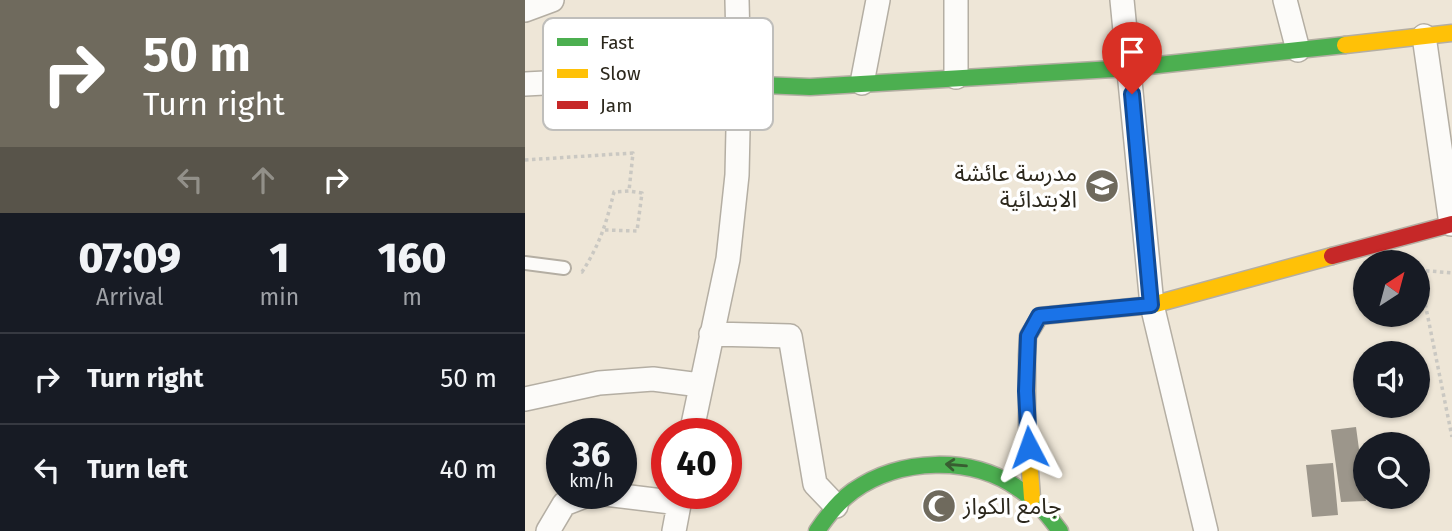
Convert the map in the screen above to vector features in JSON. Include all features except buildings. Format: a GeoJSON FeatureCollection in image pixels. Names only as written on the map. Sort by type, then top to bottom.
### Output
{"type":"FeatureCollection","features":[{"type":"Feature","properties":{"kind":"street"},"geometry":{"type":"LineString","coordinates":[[525,10],[552,0]]}},
{"type":"Feature","properties":{"kind":"street"},"geometry":{"type":"LineString","coordinates":[[737,0],[737,18]]}},
{"type":"Feature","properties":{"kind":"street"},"geometry":{"type":"LineString","coordinates":[[862,83],[878,0]]}},
{"type":"Feature","properties":{"kind":"street"},"geometry":{"type":"LineString","coordinates":[[956,0],[956,77]]}},
{"type":"Feature","properties":{"kind":"street"},"geometry":{"type":"LineString","coordinates":[[1122,0],[1151,305],[1206,531]]}},
{"type":"Feature","properties":{"kind":"street"},"geometry":{"type":"LineString","coordinates":[[1285,0],[1298,50]]}},
{"type":"Feature","properties":{"kind":"street"},"geometry":{"type":"LineString","coordinates":[[773,82],[810,87],[1130,68],[1452,33]]}},
{"type":"Feature","properties":{"kind":"street"},"geometry":{"type":"LineString","coordinates":[[1032,498],[1027,431],[1027,356],[1028,336],[1039,316],[1151,305],[1451,224],[1424,36]]}},
{"type":"Feature","properties":{"kind":"street"},"geometry":{"type":"LineString","coordinates":[[525,84],[543,83]]}},
{"type":"Feature","properties":{"kind":"street"},"geometry":{"type":"LineString","coordinates":[[694,418],[728,259],[737,175],[738,130]]}},
{"type":"Feature","properties":{"kind":"street"},"geometry":{"type":"LineString","coordinates":[[711,334],[790,336],[821,523]]}},
{"type":"Feature","properties":{"kind":"street"},"geometry":{"type":"LineString","coordinates":[[525,399],[599,383],[653,379],[700,385]]}},
{"type":"Feature","properties":{"kind":"street"},"geometry":{"type":"LineString","coordinates":[[821,523],[864,484],[897,469],[932,463],[968,466],[1002,478],[1046,510],[1076,526]]}},
{"type":"Feature","properties":{"kind":"street"},"geometry":{"type":"LineString","coordinates":[[548,531],[561,509]]}},
{"type":"Feature","properties":{"kind":"street"},"geometry":{"type":"LineString","coordinates":[[674,531],[678,509]]}},
{"type":"Feature","properties":{"kind":"street"},"geometry":{"type":"LineString","coordinates":[[1046,510],[1060,531]]}},
{"type":"Feature","properties":{"kind":"lane"},"geometry":{"type":"LineString","coordinates":[[525,262],[564,268]]}},
{"type":"Feature","properties":{"kind":"path"},"geometry":{"type":"LineString","coordinates":[[525,160],[633,153],[629,191]]}},
{"type":"Feature","properties":{"kind":"path"},"geometry":{"type":"LineString","coordinates":[[564,268],[582,272],[605,230],[614,192],[642,193],[637,231],[605,230]]}},
{"type":"Feature","properties":{"kind":"path"},"geometry":{"type":"LineString","coordinates":[[1430,271],[1452,273]]}},
{"type":"Feature","properties":{"kind":"path"},"geometry":{"type":"LineString","coordinates":[[1430,326],[1452,437]]}},
{"type":"Feature","properties":{"kind":"traffic: fast"},"geometry":{"type":"LineString","coordinates":[[773,85],[810,87],[1130,68],[1345,45]]}},
{"type":"Feature","properties":{"kind":"traffic: fast"},"geometry":{"type":"LineString","coordinates":[[817,531],[842,500],[872,480],[892,472],[936,465],[979,470],[1000,478],[1031,498],[1060,531]]}},
{"type":"Feature","properties":{"kind":"traffic: slow"},"geometry":{"type":"LineString","coordinates":[[1345,45],[1452,33]]}},
{"type":"Feature","properties":{"kind":"traffic: slow"},"geometry":{"type":"LineString","coordinates":[[1032,498],[1027,431],[1027,356],[1028,336],[1040,316],[1152,305],[1332,256]]}},
{"type":"Feature","properties":{"kind":"traffic: jam"},"geometry":{"type":"LineString","coordinates":[[1332,256],[1452,224]]}},
{"type":"Feature","properties":{"kind":"place","name":"مدرسة عائشة الابتدائية"},"geometry":{"type":"Point","coordinates":[1102,186]}},
{"type":"Feature","properties":{"kind":"place","name":"جامع الكواز"},"geometry":{"type":"Point","coordinates":[939,506]}},
{"type":"Feature","properties":{"kind":"route"},"geometry":{"type":"LineString","coordinates":[[1029,447],[1026,391],[1028,336],[1039,316],[1151,305],[1132,94]]}}]}
